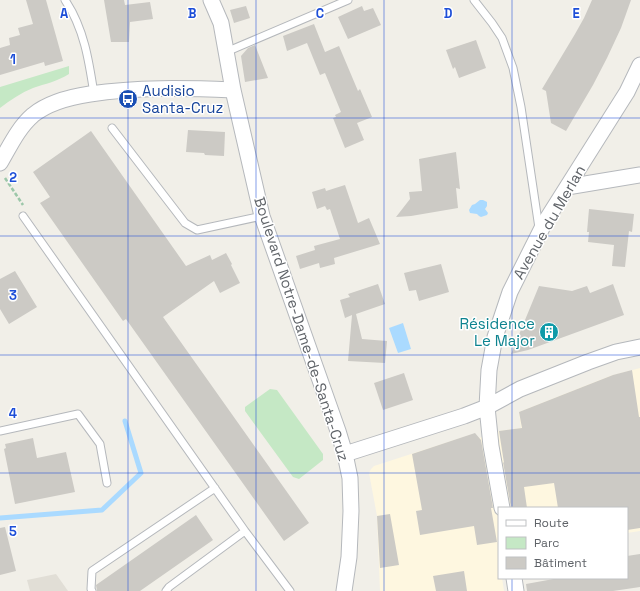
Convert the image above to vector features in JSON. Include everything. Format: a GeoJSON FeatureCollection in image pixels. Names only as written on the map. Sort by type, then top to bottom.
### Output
{"type":"FeatureCollection","features":[{"type":"Feature","properties":{"kind":"street","name":"Boulevard Notre-Dame-de-Santa-Cruz"},"geometry":{"type":"LineString","coordinates":[[211,0],[221,23],[233,90],[262,216],[345,454],[350,478],[351,511],[349,557],[344,591]]}},
{"type":"Feature","properties":{"kind":"street","name":"Avenue du Merlan"},"geometry":{"type":"LineString","coordinates":[[502,507],[487,408],[489,370],[495,337],[510,292],[540,232],[627,92],[640,65]]}},
{"type":"Feature","properties":{"kind":"street"},"geometry":{"type":"LineString","coordinates":[[2,169],[17,132],[34,115],[50,105],[66,99],[115,91],[146,89],[233,90]]}},
{"type":"Feature","properties":{"kind":"street"},"geometry":{"type":"LineString","coordinates":[[567,187],[640,175]]}},
{"type":"Feature","properties":{"kind":"street"},"geometry":{"type":"LineString","coordinates":[[345,454],[487,408],[520,389],[567,370],[616,352],[640,347]]}},
{"type":"Feature","properties":{"kind":"street"},"geometry":{"type":"LineString","coordinates":[[514,579],[516,591]]}},
{"type":"Feature","properties":{"kind":"lane"},"geometry":{"type":"LineString","coordinates":[[65,0],[69,5],[81,33],[88,56],[94,94]]}},
{"type":"Feature","properties":{"kind":"lane"},"geometry":{"type":"LineString","coordinates":[[226,52],[348,0]]}},
{"type":"Feature","properties":{"kind":"lane"},"geometry":{"type":"LineString","coordinates":[[474,0],[502,38],[513,68],[521,107],[540,232]]}},
{"type":"Feature","properties":{"kind":"lane"},"geometry":{"type":"LineString","coordinates":[[112,128],[185,224],[197,230],[262,216]]}},
{"type":"Feature","properties":{"kind":"lane"},"geometry":{"type":"LineString","coordinates":[[23,216],[287,590]]}},
{"type":"Feature","properties":{"kind":"lane"},"geometry":{"type":"LineString","coordinates":[[0,432],[78,414],[100,444],[107,483]]}},
{"type":"Feature","properties":{"kind":"lane"},"geometry":{"type":"LineString","coordinates":[[92,591],[92,571],[215,488]]}},
{"type":"Feature","properties":{"kind":"lane"},"geometry":{"type":"LineString","coordinates":[[166,591],[169,587],[245,531]]}},
{"type":"Feature","properties":{"kind":"path"},"geometry":{"type":"LineString","coordinates":[[2,169],[18,198]]}},
{"type":"Feature","properties":{"kind":"shaded area"},"geometry":{"type":"Polygon","coordinates":[[[640,368],[640,531],[628,533],[628,507],[498,507],[498,579],[502,579],[504,591],[380,591],[377,516],[369,473],[374,466],[473,434],[479,438],[499,431],[521,428],[519,412],[610,376],[640,368]]]}},
{"type":"Feature","properties":{"kind":"shaded area"},"geometry":{"type":"Polygon","coordinates":[[[56,574],[68,591],[30,591],[27,580],[56,574]]]}},
{"type":"Feature","properties":{"kind":"green space"},"geometry":{"type":"Polygon","coordinates":[[[69,66],[69,74],[24,92],[0,108],[0,87],[69,66]]]}},
{"type":"Feature","properties":{"kind":"green space"},"geometry":{"type":"Polygon","coordinates":[[[270,389],[277,390],[323,454],[323,460],[299,479],[293,477],[245,411],[245,407],[270,389]]]}},
{"type":"Feature","properties":{"kind":"water"},"geometry":{"type":"Polygon","coordinates":[[[480,200],[487,202],[485,209],[488,213],[487,215],[481,217],[477,214],[470,213],[469,210],[472,205],[480,200]]]}},
{"type":"Feature","properties":{"kind":"water"},"geometry":{"type":"Polygon","coordinates":[[[403,323],[411,349],[398,353],[389,328],[403,323]]]}},
{"type":"Feature","properties":{"kind":"building"},"geometry":{"type":"Polygon","coordinates":[[[26,0],[46,0],[63,61],[45,66],[44,62],[0,75],[0,48],[10,45],[9,38],[20,35],[18,28],[33,24],[26,0]]]}},
{"type":"Feature","properties":{"kind":"building"},"geometry":{"type":"Polygon","coordinates":[[[104,0],[124,0],[125,5],[150,2],[153,19],[130,22],[129,42],[111,42],[104,0]]]}},
{"type":"Feature","properties":{"kind":"building"},"geometry":{"type":"Polygon","coordinates":[[[592,0],[631,0],[621,28],[607,58],[566,131],[551,123],[546,91],[542,89],[584,18],[592,0]]]}},
{"type":"Feature","properties":{"kind":"building"},"geometry":{"type":"Polygon","coordinates":[[[246,6],[250,18],[234,23],[230,10],[246,6]]]}},
{"type":"Feature","properties":{"kind":"building"},"geometry":{"type":"Polygon","coordinates":[[[362,6],[364,11],[373,8],[381,25],[348,39],[338,17],[362,6]]]}},
{"type":"Feature","properties":{"kind":"building"},"geometry":{"type":"Polygon","coordinates":[[[314,24],[325,52],[339,46],[358,91],[360,89],[372,117],[357,123],[364,140],[345,148],[333,118],[341,112],[325,73],[320,75],[307,43],[287,51],[283,36],[314,24]]]}},
{"type":"Feature","properties":{"kind":"building"},"geometry":{"type":"Polygon","coordinates":[[[476,40],[486,68],[459,78],[455,67],[453,69],[446,50],[476,40]]]}},
{"type":"Feature","properties":{"kind":"building"},"geometry":{"type":"Polygon","coordinates":[[[255,45],[268,78],[245,82],[241,56],[248,48],[255,45]]]}},
{"type":"Feature","properties":{"kind":"building"},"geometry":{"type":"Polygon","coordinates":[[[188,130],[225,132],[224,156],[186,152],[188,130]]]}},
{"type":"Feature","properties":{"kind":"building"},"geometry":{"type":"Polygon","coordinates":[[[91,131],[186,266],[210,255],[212,260],[226,253],[232,264],[231,265],[240,283],[220,293],[214,281],[163,317],[309,523],[284,541],[126,319],[123,321],[40,203],[50,197],[33,172],[91,131]]]}},
{"type":"Feature","properties":{"kind":"building"},"geometry":{"type":"Polygon","coordinates":[[[456,152],[460,189],[456,188],[458,208],[396,217],[410,199],[409,192],[422,191],[419,159],[456,152]]]}},
{"type":"Feature","properties":{"kind":"building"},"geometry":{"type":"Polygon","coordinates":[[[345,185],[358,223],[369,218],[380,244],[334,258],[335,264],[320,268],[319,263],[300,269],[296,256],[315,250],[314,246],[340,239],[330,209],[327,210],[325,206],[317,209],[312,192],[325,188],[326,191],[345,185]]]}},
{"type":"Feature","properties":{"kind":"building"},"geometry":{"type":"Polygon","coordinates":[[[589,209],[634,214],[632,232],[629,231],[625,267],[612,266],[614,245],[588,242],[589,232],[587,232],[589,209]]]}},
{"type":"Feature","properties":{"kind":"building"},"geometry":{"type":"Polygon","coordinates":[[[441,264],[449,292],[419,301],[416,290],[409,291],[404,273],[441,264]]]}},
{"type":"Feature","properties":{"kind":"building"},"geometry":{"type":"Polygon","coordinates":[[[15,271],[37,307],[9,324],[0,309],[0,279],[15,271]]]}},
{"type":"Feature","properties":{"kind":"building"},"geometry":{"type":"Polygon","coordinates":[[[378,284],[385,304],[356,314],[362,339],[387,341],[385,363],[348,361],[352,315],[345,318],[340,300],[350,297],[348,294],[378,284]]]}},
{"type":"Feature","properties":{"kind":"building","name":"Résidence Le Major"},"geometry":{"type":"Polygon","coordinates":[[[613,284],[624,315],[528,350],[511,354],[539,286],[572,291],[587,286],[590,293],[613,284]]]}},
{"type":"Feature","properties":{"kind":"building"},"geometry":{"type":"Polygon","coordinates":[[[632,370],[640,417],[640,528],[628,530],[628,507],[558,507],[554,483],[524,487],[527,507],[511,507],[499,431],[522,428],[519,412],[613,375],[632,370]]]}},
{"type":"Feature","properties":{"kind":"building"},"geometry":{"type":"Polygon","coordinates":[[[404,373],[413,400],[383,410],[374,383],[404,373]]]}},
{"type":"Feature","properties":{"kind":"building"},"geometry":{"type":"Polygon","coordinates":[[[475,433],[481,440],[493,508],[491,508],[497,542],[477,545],[474,526],[420,535],[416,511],[422,510],[412,454],[475,433]]]}},
{"type":"Feature","properties":{"kind":"building"},"geometry":{"type":"Polygon","coordinates":[[[33,438],[37,458],[66,452],[75,492],[15,504],[4,449],[6,448],[5,444],[33,438]]]}},
{"type":"Feature","properties":{"kind":"building"},"geometry":{"type":"Polygon","coordinates":[[[390,514],[399,565],[380,568],[377,516],[390,514]]]}},
{"type":"Feature","properties":{"kind":"building"},"geometry":{"type":"Polygon","coordinates":[[[196,515],[213,540],[140,591],[97,591],[96,585],[196,515]]]}},
{"type":"Feature","properties":{"kind":"building"},"geometry":{"type":"Polygon","coordinates":[[[5,527],[16,571],[0,575],[0,528],[5,527]]]}},
{"type":"Feature","properties":{"kind":"building"},"geometry":{"type":"Polygon","coordinates":[[[640,554],[640,587],[613,591],[527,591],[526,584],[554,579],[628,579],[628,556],[640,554]]]}},
{"type":"Feature","properties":{"kind":"building"},"geometry":{"type":"Polygon","coordinates":[[[464,571],[467,591],[436,591],[433,576],[464,571]]]}},
{"type":"Feature","properties":{"kind":"waterway"},"geometry":{"type":"LineString","coordinates":[[0,518],[102,510],[141,473],[125,421]]}},
{"type":"Feature","properties":{"kind":"place","name":"Audisio Santa-Cruz"},"geometry":{"type":"Point","coordinates":[128,99]}},
{"type":"Feature","properties":{"kind":"place","name":"Résidence Le Major"},"geometry":{"type":"Point","coordinates":[549,332]}}]}
